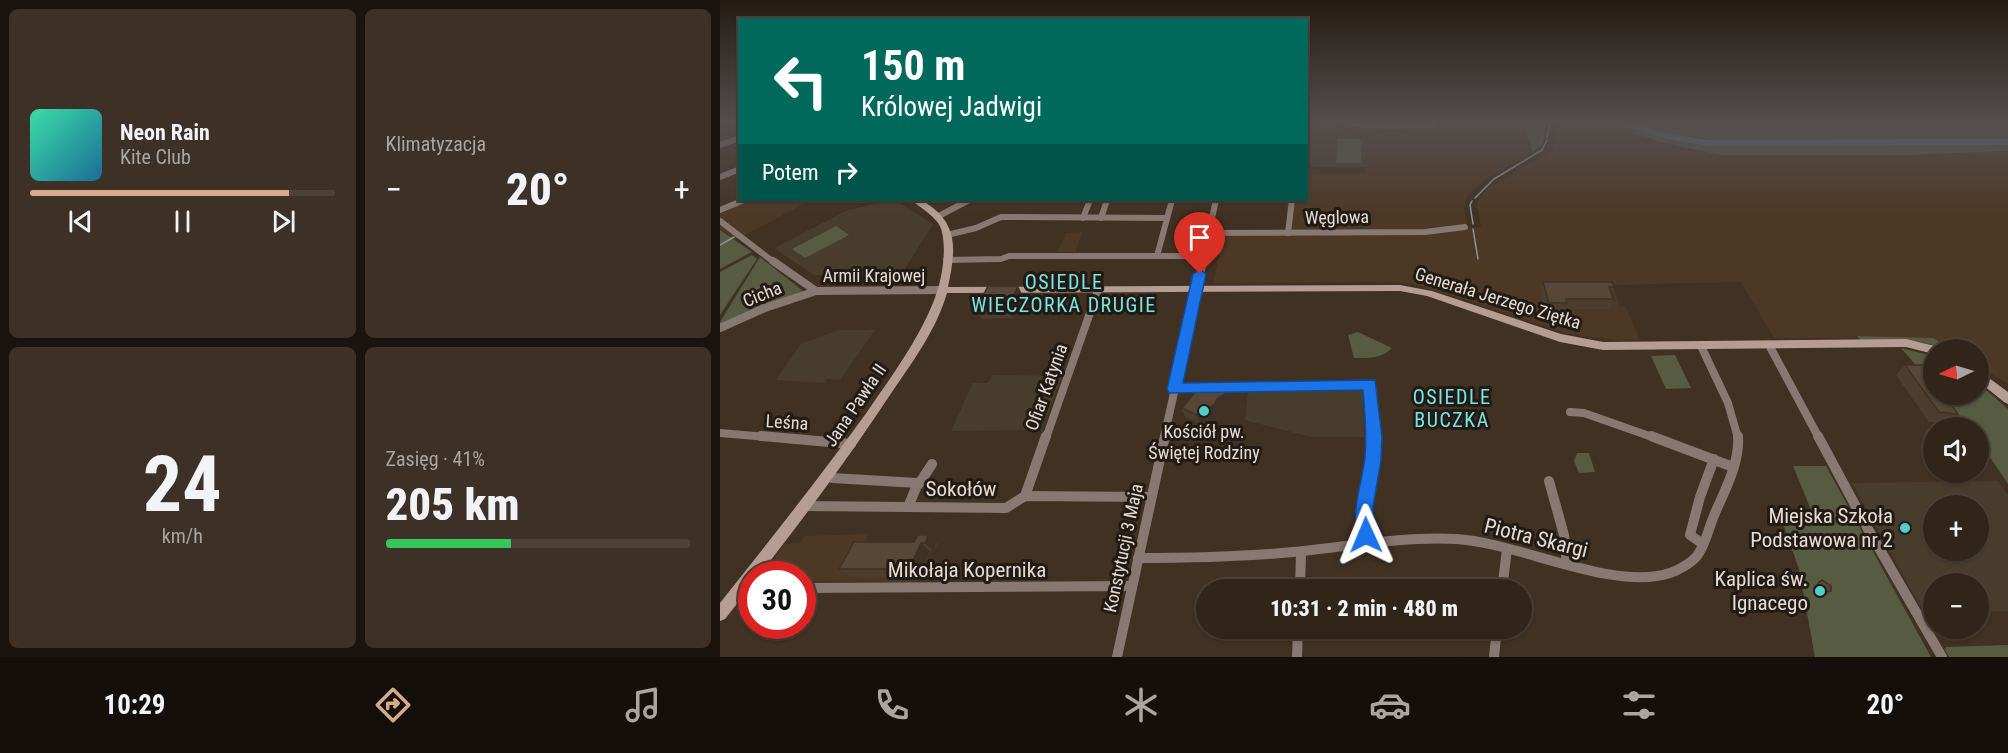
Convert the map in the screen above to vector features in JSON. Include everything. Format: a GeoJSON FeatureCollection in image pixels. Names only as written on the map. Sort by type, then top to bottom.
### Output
{"type":"FeatureCollection","features":[{"type":"Feature","properties":{"kind":"street"},"geometry":{"type":"LineString","coordinates":[[720,177],[738,170]]}},
{"type":"Feature","properties":{"kind":"street"},"geometry":{"type":"LineString","coordinates":[[720,210],[742,201]]}},
{"type":"Feature","properties":{"kind":"street"},"geometry":{"type":"LineString","coordinates":[[917,201],[937,217],[944,225],[947,235],[976,228],[1001,217],[1167,218]]}},
{"type":"Feature","properties":{"kind":"street"},"geometry":{"type":"LineString","coordinates":[[937,217],[967,201]]}},
{"type":"Feature","properties":{"kind":"street"},"geometry":{"type":"LineString","coordinates":[[1083,218],[1090,201]]}},
{"type":"Feature","properties":{"kind":"street"},"geometry":{"type":"LineString","coordinates":[[1101,218],[1107,201]]}},
{"type":"Feature","properties":{"kind":"street"},"geometry":{"type":"LineString","coordinates":[[1157,256],[1172,201]]}},
{"type":"Feature","properties":{"kind":"street","name":"Konstytucji 3 Maja"},"geometry":{"type":"LineString","coordinates":[[1117,657],[1216,201]]}},
{"type":"Feature","properties":{"kind":"street"},"geometry":{"type":"LineString","coordinates":[[1288,233],[1292,201]]}},
{"type":"Feature","properties":{"kind":"street","name":"Armii Krajowej"},"geometry":{"type":"LineString","coordinates":[[720,221],[803,284],[816,291],[942,290]]}},
{"type":"Feature","properties":{"kind":"street","name":"Węglowa"},"geometry":{"type":"LineString","coordinates":[[1209,233],[1425,231],[1465,227]]}},
{"type":"Feature","properties":{"kind":"street","name":"Jana Pawła II"},"geometry":{"type":"LineString","coordinates":[[765,561],[851,444],[908,359],[938,304],[946,260],[947,235]]}},
{"type":"Feature","properties":{"kind":"street"},"geometry":{"type":"LineString","coordinates":[[946,260],[1001,259],[1015,256],[1204,255]]}},
{"type":"Feature","properties":{"kind":"street","name":"Generała Jerzego Ziętka"},"geometry":{"type":"LineString","coordinates":[[942,290],[1390,288],[1414,290],[1560,338],[1603,346],[1906,343],[1923,347]]}},
{"type":"Feature","properties":{"kind":"street","name":"Ofiar Katynia"},"geometry":{"type":"LineString","coordinates":[[1025,496],[1098,290]]}},
{"type":"Feature","properties":{"kind":"street","name":"Cicha"},"geometry":{"type":"LineString","coordinates":[[720,328],[765,308],[816,291]]}},
{"type":"Feature","properties":{"kind":"street"},"geometry":{"type":"LineString","coordinates":[[1769,345],[1868,529],[1942,657]]}},
{"type":"Feature","properties":{"kind":"street","name":"Piotra Skargi"},"geometry":{"type":"LineString","coordinates":[[1138,558],[1232,557],[1367,544],[1461,540],[1485,542],[1567,564],[1630,576],[1662,573],[1686,566],[1699,553],[1703,544],[1733,467],[1738,444],[1736,428],[1701,346]]}},
{"type":"Feature","properties":{"kind":"street"},"geometry":{"type":"LineString","coordinates":[[1989,383],[2008,399]]}},
{"type":"Feature","properties":{"kind":"street"},"geometry":{"type":"LineString","coordinates":[[1174,389],[1370,384],[1374,437],[1373,460],[1365,507],[1367,544]]}},
{"type":"Feature","properties":{"kind":"street"},"geometry":{"type":"LineString","coordinates":[[1570,412],[1584,413],[1733,467]]}},
{"type":"Feature","properties":{"kind":"street","name":"Leśna"},"geometry":{"type":"LineString","coordinates":[[720,433],[851,444]]}},
{"type":"Feature","properties":{"kind":"street"},"geometry":{"type":"LineString","coordinates":[[1703,544],[1690,535],[1700,497],[1714,459]]}},
{"type":"Feature","properties":{"kind":"street"},"geometry":{"type":"LineString","coordinates":[[908,507],[932,464]]}},
{"type":"Feature","properties":{"kind":"street"},"geometry":{"type":"LineString","coordinates":[[832,478],[919,484]]}},
{"type":"Feature","properties":{"kind":"street"},"geometry":{"type":"LineString","coordinates":[[1550,481],[1564,535],[1567,564]]}},
{"type":"Feature","properties":{"kind":"street","name":"Sokołów"},"geometry":{"type":"LineString","coordinates":[[804,506],[1006,508],[1025,496],[1151,497]]}},
{"type":"Feature","properties":{"kind":"street"},"geometry":{"type":"LineString","coordinates":[[1503,579],[1507,549]]}},
{"type":"Feature","properties":{"kind":"street"},"geometry":{"type":"LineString","coordinates":[[1300,579],[1301,552]]}},
{"type":"Feature","properties":{"kind":"street","name":"Mikołaja Kopernika"},"geometry":{"type":"LineString","coordinates":[[816,588],[1132,586]]}},
{"type":"Feature","properties":{"kind":"street","name":"Jana Pawła II"},"geometry":{"type":"LineString","coordinates":[[720,614],[738,596]]}},
{"type":"Feature","properties":{"kind":"street"},"geometry":{"type":"LineString","coordinates":[[1297,657],[1298,639]]}},
{"type":"Feature","properties":{"kind":"street"},"geometry":{"type":"LineString","coordinates":[[1494,657],[1496,639]]}},
{"type":"Feature","properties":{"kind":"shaded area"},"geometry":{"type":"Polygon","coordinates":[[[1308,154],[1365,154],[1365,167],[1308,167],[1308,154]]]}},
{"type":"Feature","properties":{"kind":"shaded area"},"geometry":{"type":"Polygon","coordinates":[[[1364,154],[1531,154],[1486,179],[1468,195],[1464,207],[1468,224],[1422,229],[1285,230],[1288,201],[1308,201],[1308,174],[1365,173],[1364,154]]]}},
{"type":"Feature","properties":{"kind":"shaded area"},"geometry":{"type":"Polygon","coordinates":[[[1545,154],[2008,154],[2008,384],[1989,372],[1989,339],[1774,338],[1741,282],[1613,285],[1620,307],[1626,307],[1640,340],[1614,340],[1564,333],[1412,284],[1388,282],[1213,283],[1224,235],[1422,234],[1481,227],[1477,203],[1487,189],[1545,154]]]}},
{"type":"Feature","properties":{"kind":"shaded area"},"geometry":{"type":"Polygon","coordinates":[[[741,201],[810,201],[735,240],[720,230],[720,209],[741,201]]]}},
{"type":"Feature","properties":{"kind":"shaded area"},"geometry":{"type":"Polygon","coordinates":[[[886,201],[896,201],[933,224],[901,275],[814,275],[774,248],[846,211],[886,201]]]}},
{"type":"Feature","properties":{"kind":"shaded area"},"geometry":{"type":"Polygon","coordinates":[[[1083,232],[1075,252],[1058,252],[1066,233],[1083,232]]]}},
{"type":"Feature","properties":{"kind":"shaded area"},"geometry":{"type":"Polygon","coordinates":[[[838,330],[875,330],[840,380],[827,379],[825,383],[776,380],[801,344],[838,330]]]}},
{"type":"Feature","properties":{"kind":"shaded area"},"geometry":{"type":"Polygon","coordinates":[[[992,375],[1062,376],[1041,430],[951,431],[973,383],[988,383],[992,375]]]}},
{"type":"Feature","properties":{"kind":"shaded area"},"geometry":{"type":"Polygon","coordinates":[[[1363,389],[1364,437],[1311,437],[1245,420],[1248,391],[1363,389]]]}},
{"type":"Feature","properties":{"kind":"shaded area","name":"Miejska Szkoła Podstawowa nr 2"},"geometry":{"type":"Polygon","coordinates":[[[1989,481],[1998,481],[2008,495],[2008,611],[1989,612],[1989,573],[1923,573],[1923,611],[1852,483],[1989,483],[1989,481]]]}},
{"type":"Feature","properties":{"kind":"shaded area"},"geometry":{"type":"Polygon","coordinates":[[[868,534],[862,549],[921,542],[938,543],[934,552],[931,552],[917,582],[816,581],[816,561],[773,561],[784,544],[800,543],[804,536],[868,534]]]}},
{"type":"Feature","properties":{"kind":"green space"},"geometry":{"type":"Polygon","coordinates":[[[1336,154],[1361,154],[1361,163],[1336,163],[1336,154]]]}},
{"type":"Feature","properties":{"kind":"green space"},"geometry":{"type":"Polygon","coordinates":[[[1715,154],[1942,154],[1908,155],[1715,154]]]}},
{"type":"Feature","properties":{"kind":"green space"},"geometry":{"type":"Polygon","coordinates":[[[836,226],[849,235],[805,258],[792,249],[836,226]]]}},
{"type":"Feature","properties":{"kind":"green space"},"geometry":{"type":"Polygon","coordinates":[[[720,230],[752,252],[720,269],[720,230]]]}},
{"type":"Feature","properties":{"kind":"green space"},"geometry":{"type":"Polygon","coordinates":[[[752,255],[757,259],[720,315],[720,272],[752,255]]]}},
{"type":"Feature","properties":{"kind":"green space"},"geometry":{"type":"Polygon","coordinates":[[[760,257],[803,291],[720,324],[720,322],[760,257]]]}},
{"type":"Feature","properties":{"kind":"green space"},"geometry":{"type":"Polygon","coordinates":[[[1358,332],[1392,348],[1379,356],[1354,358],[1348,335],[1358,332]]]}},
{"type":"Feature","properties":{"kind":"green space"},"geometry":{"type":"Polygon","coordinates":[[[1857,336],[1935,339],[1923,339],[1923,343],[1910,340],[1860,340],[1857,336]]]}},
{"type":"Feature","properties":{"kind":"green space"},"geometry":{"type":"Polygon","coordinates":[[[1901,348],[1923,354],[1923,373],[1901,348]]]}},
{"type":"Feature","properties":{"kind":"green space"},"geometry":{"type":"Polygon","coordinates":[[[1675,355],[1691,388],[1666,389],[1651,356],[1675,355]]]}},
{"type":"Feature","properties":{"kind":"green space"},"geometry":{"type":"Polygon","coordinates":[[[1989,393],[2008,409],[2008,484],[1989,456],[1989,417],[1960,417],[1949,405],[1989,405],[1989,393]]]}},
{"type":"Feature","properties":{"kind":"green space"},"geometry":{"type":"Polygon","coordinates":[[[1577,453],[1589,453],[1595,472],[1579,473],[1574,461],[1577,453]]]}},
{"type":"Feature","properties":{"kind":"green space"},"geometry":{"type":"Polygon","coordinates":[[[1793,466],[1826,466],[1931,657],[1815,657],[1799,569],[1782,521],[1816,522],[1793,466]]]}},
{"type":"Feature","properties":{"kind":"green space"},"geometry":{"type":"Polygon","coordinates":[[[2008,645],[2008,657],[1949,657],[1945,650],[1946,647],[2008,645]]]}},
{"type":"Feature","properties":{"kind":"building"},"geometry":{"type":"Polygon","coordinates":[[[1543,282],[1612,282],[1614,287],[1609,287],[1613,299],[1566,299],[1567,303],[1549,303],[1543,282]]]}},
{"type":"Feature","properties":{"kind":"building"},"geometry":{"type":"Polygon","coordinates":[[[988,286],[1018,286],[1008,308],[976,309],[988,286]]]}},
{"type":"Feature","properties":{"kind":"building"},"geometry":{"type":"Polygon","coordinates":[[[1905,365],[1923,366],[1923,390],[1905,365]]]}},
{"type":"Feature","properties":{"kind":"building"},"geometry":{"type":"Polygon","coordinates":[[[1219,387],[1226,393],[1217,399],[1214,405],[1197,415],[1182,408],[1199,388],[1219,387]]]}},
{"type":"Feature","properties":{"kind":"building"},"geometry":{"type":"Polygon","coordinates":[[[1934,405],[1952,405],[1958,414],[1939,412],[1934,405]]]}},
{"type":"Feature","properties":{"kind":"building"},"geometry":{"type":"Polygon","coordinates":[[[918,535],[928,536],[925,543],[921,543],[909,569],[839,569],[854,542],[914,542],[918,535]]]}},
{"type":"Feature","properties":{"kind":"building"},"geometry":{"type":"Polygon","coordinates":[[[1822,580],[1831,586],[1831,591],[1823,591],[1819,588],[1818,583],[1822,580]]]}},
{"type":"Feature","properties":{"kind":"waterway"},"geometry":{"type":"LineString","coordinates":[[1475,198],[1494,179],[1536,154]]}},
{"type":"Feature","properties":{"kind":"waterway"},"geometry":{"type":"LineString","coordinates":[[1472,201],[1470,205],[1473,224]]}},
{"type":"Feature","properties":{"kind":"waterway"},"geometry":{"type":"LineString","coordinates":[[1473,229],[1478,259]]}},
{"type":"Feature","properties":{"kind":"waterway"},"geometry":{"type":"LineString","coordinates":[[720,245],[734,237]]}},
{"type":"Feature","properties":{"kind":"place","name":"Kościół pw. Świętej Rodziny"},"geometry":{"type":"Point","coordinates":[1204,411]}},
{"type":"Feature","properties":{"kind":"place","name":"Miejska Szkoła Podstawowa nr 2"},"geometry":{"type":"Point","coordinates":[1905,528]}},
{"type":"Feature","properties":{"kind":"place","name":"Kaplica św. Ignacego"},"geometry":{"type":"Point","coordinates":[1820,591]}},
{"type":"Feature","properties":{"kind":"district","name":"OSIEDLE WIECZORKA DRUGIE"},"geometry":{"type":"Point","coordinates":[1064,294]}},
{"type":"Feature","properties":{"kind":"district","name":"OSIEDLE BUCZKA"},"geometry":{"type":"Point","coordinates":[1452,408]}},
{"type":"Feature","properties":{"kind":"route"},"geometry":{"type":"LineString","coordinates":[[1200,274],[1174,389],[1370,384],[1374,437],[1373,460],[1365,507],[1366,535]]}}]}
